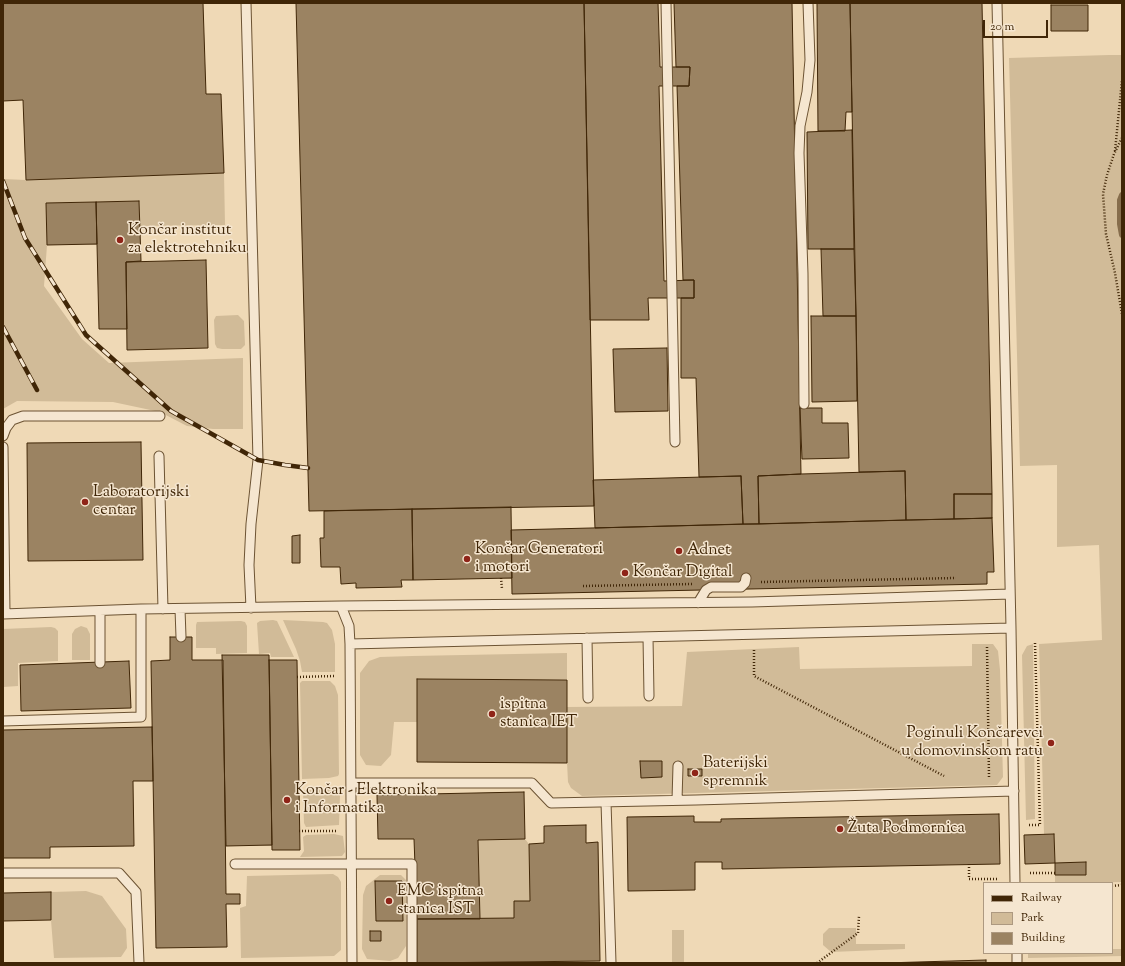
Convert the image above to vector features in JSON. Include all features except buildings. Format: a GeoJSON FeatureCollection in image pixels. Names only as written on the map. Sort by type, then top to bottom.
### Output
{"type":"FeatureCollection","features":[{"type":"Feature","properties":{"kind":"lane"},"geometry":{"type":"LineString","coordinates":[[246,3],[258,460],[249,558],[251,608]]}},
{"type":"Feature","properties":{"kind":"lane"},"geometry":{"type":"LineString","coordinates":[[666,3],[675,442]]}},
{"type":"Feature","properties":{"kind":"lane"},"geometry":{"type":"LineString","coordinates":[[804,404],[803,274],[799,153],[800,126],[807,92],[810,60],[808,3]]}},
{"type":"Feature","properties":{"kind":"lane"},"geometry":{"type":"LineString","coordinates":[[997,3],[1011,628],[1015,882]]}},
{"type":"Feature","properties":{"kind":"lane"},"geometry":{"type":"LineString","coordinates":[[3,436],[6,428],[12,420],[23,416],[160,416]]}},
{"type":"Feature","properties":{"kind":"lane"},"geometry":{"type":"LineString","coordinates":[[3,447],[4,614],[163,609],[341,606],[752,602],[1010,594]]}},
{"type":"Feature","properties":{"kind":"lane"},"geometry":{"type":"LineString","coordinates":[[159,456],[163,609]]}},
{"type":"Feature","properties":{"kind":"lane"},"geometry":{"type":"LineString","coordinates":[[698,603],[706,590],[711,588],[741,587],[745,583],[746,578]]}},
{"type":"Feature","properties":{"kind":"lane"},"geometry":{"type":"LineString","coordinates":[[341,606],[349,626],[350,644],[352,963]]}},
{"type":"Feature","properties":{"kind":"lane"},"geometry":{"type":"LineString","coordinates":[[180,609],[181,637]]}},
{"type":"Feature","properties":{"kind":"lane"},"geometry":{"type":"LineString","coordinates":[[3,721],[141,717],[141,610]]}},
{"type":"Feature","properties":{"kind":"lane"},"geometry":{"type":"LineString","coordinates":[[100,611],[100,662]]}},
{"type":"Feature","properties":{"kind":"lane"},"geometry":{"type":"LineString","coordinates":[[350,644],[1011,628]]}},
{"type":"Feature","properties":{"kind":"lane"},"geometry":{"type":"LineString","coordinates":[[648,637],[649,696]]}},
{"type":"Feature","properties":{"kind":"lane"},"geometry":{"type":"LineString","coordinates":[[587,638],[588,698]]}},
{"type":"Feature","properties":{"kind":"lane"},"geometry":{"type":"LineString","coordinates":[[677,800],[678,766]]}},
{"type":"Feature","properties":{"kind":"lane"},"geometry":{"type":"LineString","coordinates":[[351,783],[532,783],[551,803],[1014,791]]}},
{"type":"Feature","properties":{"kind":"lane"},"geometry":{"type":"LineString","coordinates":[[606,802],[611,963]]}},
{"type":"Feature","properties":{"kind":"lane"},"geometry":{"type":"LineString","coordinates":[[235,864],[412,864],[412,963]]}},
{"type":"Feature","properties":{"kind":"lane"},"geometry":{"type":"LineString","coordinates":[[3,873],[119,873],[136,892],[139,963]]}},
{"type":"Feature","properties":{"kind":"path"},"geometry":{"type":"LineString","coordinates":[[1114,154],[1122,80]]}},
{"type":"Feature","properties":{"kind":"path"},"geometry":{"type":"LineString","coordinates":[[1122,138],[1114,154],[1103,194],[1106,234],[1122,314]]}},
{"type":"Feature","properties":{"kind":"path"},"geometry":{"type":"LineString","coordinates":[[501,578],[501,585]]}},
{"type":"Feature","properties":{"kind":"path"},"geometry":{"type":"LineString","coordinates":[[1014,825],[1040,825],[1036,643]]}},
{"type":"Feature","properties":{"kind":"path"},"geometry":{"type":"LineString","coordinates":[[754,647],[754,676],[946,778]]}},
{"type":"Feature","properties":{"kind":"path"},"geometry":{"type":"LineString","coordinates":[[987,647],[989,792]]}},
{"type":"Feature","properties":{"kind":"path"},"geometry":{"type":"LineString","coordinates":[[297,677],[350,675]]}},
{"type":"Feature","properties":{"kind":"path"},"geometry":{"type":"LineString","coordinates":[[300,831],[344,831]]}},
{"type":"Feature","properties":{"kind":"path"},"geometry":{"type":"LineString","coordinates":[[969,864],[969,879],[1002,879]]}},
{"type":"Feature","properties":{"kind":"path"},"geometry":{"type":"LineString","coordinates":[[1030,873],[1055,873]]}},
{"type":"Feature","properties":{"kind":"path"},"geometry":{"type":"LineString","coordinates":[[817,963],[858,933],[859,916]]}},
{"type":"Feature","properties":{"kind":"green space"},"geometry":{"type":"Polygon","coordinates":[[[1122,55],[1122,882],[1055,882],[1055,875],[1086,875],[1086,863],[1055,863],[1054,834],[1044,834],[1039,644],[1102,640],[1099,545],[1057,547],[1057,465],[1020,466],[1009,58],[1122,55]]]}},
{"type":"Feature","properties":{"kind":"green space"},"geometry":{"type":"Polygon","coordinates":[[[224,173],[225,225],[140,226],[139,201],[46,203],[47,245],[44,286],[82,339],[109,363],[243,358],[243,429],[213,429],[187,426],[160,412],[113,402],[17,401],[3,409],[3,179],[26,180],[224,173]]]}},
{"type":"Feature","properties":{"kind":"green space"},"geometry":{"type":"Polygon","coordinates":[[[238,315],[244,321],[245,345],[241,349],[217,348],[215,344],[214,320],[216,316],[238,315]]]}},
{"type":"Feature","properties":{"kind":"green space"},"geometry":{"type":"Polygon","coordinates":[[[283,620],[327,623],[332,630],[335,644],[335,672],[302,672],[296,649],[283,620]]]}},
{"type":"Feature","properties":{"kind":"green space"},"geometry":{"type":"Polygon","coordinates":[[[260,621],[277,621],[294,657],[271,657],[270,653],[259,654],[257,623],[260,621]]]}},
{"type":"Feature","properties":{"kind":"green space"},"geometry":{"type":"Polygon","coordinates":[[[197,622],[245,622],[247,626],[247,653],[216,654],[216,648],[196,648],[197,622]]]}},
{"type":"Feature","properties":{"kind":"green space"},"geometry":{"type":"Polygon","coordinates":[[[81,626],[87,628],[90,634],[90,660],[72,660],[72,634],[75,629],[81,626]]]}},
{"type":"Feature","properties":{"kind":"green space"},"geometry":{"type":"Polygon","coordinates":[[[51,627],[58,631],[58,661],[18,663],[18,686],[3,687],[3,629],[51,627]]]}},
{"type":"Feature","properties":{"kind":"green space"},"geometry":{"type":"Polygon","coordinates":[[[972,644],[993,644],[998,651],[1000,670],[1003,777],[997,785],[582,796],[571,788],[568,782],[567,707],[682,706],[687,652],[799,647],[800,669],[972,666],[972,644]]]}},
{"type":"Feature","properties":{"kind":"green space"},"geometry":{"type":"Polygon","coordinates":[[[1033,644],[1035,819],[1026,820],[1022,655],[1027,646],[1033,644]]]}},
{"type":"Feature","properties":{"kind":"green space"},"geometry":{"type":"Polygon","coordinates":[[[567,653],[567,679],[417,679],[417,722],[394,722],[391,755],[381,766],[366,765],[360,755],[360,673],[369,661],[380,657],[567,653]]]}},
{"type":"Feature","properties":{"kind":"green space"},"geometry":{"type":"Polygon","coordinates":[[[302,681],[330,681],[335,686],[338,695],[338,776],[329,778],[302,779],[300,683],[302,681]]]}},
{"type":"Feature","properties":{"kind":"green space"},"geometry":{"type":"Polygon","coordinates":[[[333,789],[338,791],[340,795],[339,825],[306,827],[304,823],[303,791],[333,789]]]}},
{"type":"Feature","properties":{"kind":"green space"},"geometry":{"type":"Polygon","coordinates":[[[334,834],[343,836],[345,852],[342,856],[300,857],[304,851],[303,837],[306,835],[334,834]]]}},
{"type":"Feature","properties":{"kind":"green space"},"geometry":{"type":"Polygon","coordinates":[[[525,839],[529,844],[530,901],[514,901],[514,918],[480,919],[478,840],[525,839]]]}},
{"type":"Feature","properties":{"kind":"green space"},"geometry":{"type":"Polygon","coordinates":[[[333,874],[338,877],[341,882],[341,950],[334,956],[241,958],[240,908],[246,906],[247,876],[333,874]]]}},
{"type":"Feature","properties":{"kind":"green space"},"geometry":{"type":"Polygon","coordinates":[[[380,875],[401,875],[406,880],[406,946],[398,958],[390,961],[367,959],[362,949],[363,895],[366,886],[380,875]]]}},
{"type":"Feature","properties":{"kind":"green space"},"geometry":{"type":"Polygon","coordinates":[[[86,891],[102,896],[126,929],[127,948],[121,957],[54,958],[51,920],[51,892],[86,891]]]}},
{"type":"Feature","properties":{"kind":"green space"},"geometry":{"type":"Polygon","coordinates":[[[829,928],[856,928],[856,944],[905,944],[905,949],[831,952],[823,945],[823,934],[829,928]]]}},
{"type":"Feature","properties":{"kind":"green space"},"geometry":{"type":"Polygon","coordinates":[[[672,930],[684,930],[684,963],[672,963],[672,930]]]}},
{"type":"Feature","properties":{"kind":"green space"},"geometry":{"type":"Polygon","coordinates":[[[1113,949],[1122,949],[1122,956],[1028,958],[1028,954],[1113,954],[1113,949]]]}},
{"type":"Feature","properties":{"kind":"waterway"},"geometry":{"type":"LineString","coordinates":[[1122,195],[1120,200],[1120,224],[1122,235]]}},
{"type":"Feature","properties":{"kind":"railway"},"geometry":{"type":"LineString","coordinates":[[3,181],[25,238],[86,335],[171,411],[258,460],[308,468]]}},
{"type":"Feature","properties":{"kind":"railway"},"geometry":{"type":"LineString","coordinates":[[3,327],[37,390]]}},
{"type":"Feature","properties":{"kind":"place","name":"Končar institut za elektrotehniku"},"geometry":{"type":"Point","coordinates":[120,240]}},
{"type":"Feature","properties":{"kind":"place","name":"Laboratorijski centar"},"geometry":{"type":"Point","coordinates":[85,502]}},
{"type":"Feature","properties":{"kind":"place","name":"Adnet"},"geometry":{"type":"Point","coordinates":[679,551]}},
{"type":"Feature","properties":{"kind":"place","name":"Končar Generatori i motori"},"geometry":{"type":"Point","coordinates":[467,559]}},
{"type":"Feature","properties":{"kind":"place","name":"Končar Digital"},"geometry":{"type":"Point","coordinates":[625,573]}},
{"type":"Feature","properties":{"kind":"place","name":"ispitna stanica IET"},"geometry":{"type":"Point","coordinates":[492,714]}},
{"type":"Feature","properties":{"kind":"place","name":"Poginuli Končarevci u domovinskom ratu"},"geometry":{"type":"Point","coordinates":[1051,743]}},
{"type":"Feature","properties":{"kind":"place","name":"Baterijski spremnik"},"geometry":{"type":"Point","coordinates":[695,773]}},
{"type":"Feature","properties":{"kind":"place","name":"Končar - Elektronika i Informatika"},"geometry":{"type":"Point","coordinates":[287,800]}},
{"type":"Feature","properties":{"kind":"place","name":"Žuta Podmornica"},"geometry":{"type":"Point","coordinates":[840,829]}},
{"type":"Feature","properties":{"kind":"place","name":"EMC ispitna stanica IST"},"geometry":{"type":"Point","coordinates":[389,901]}}]}
